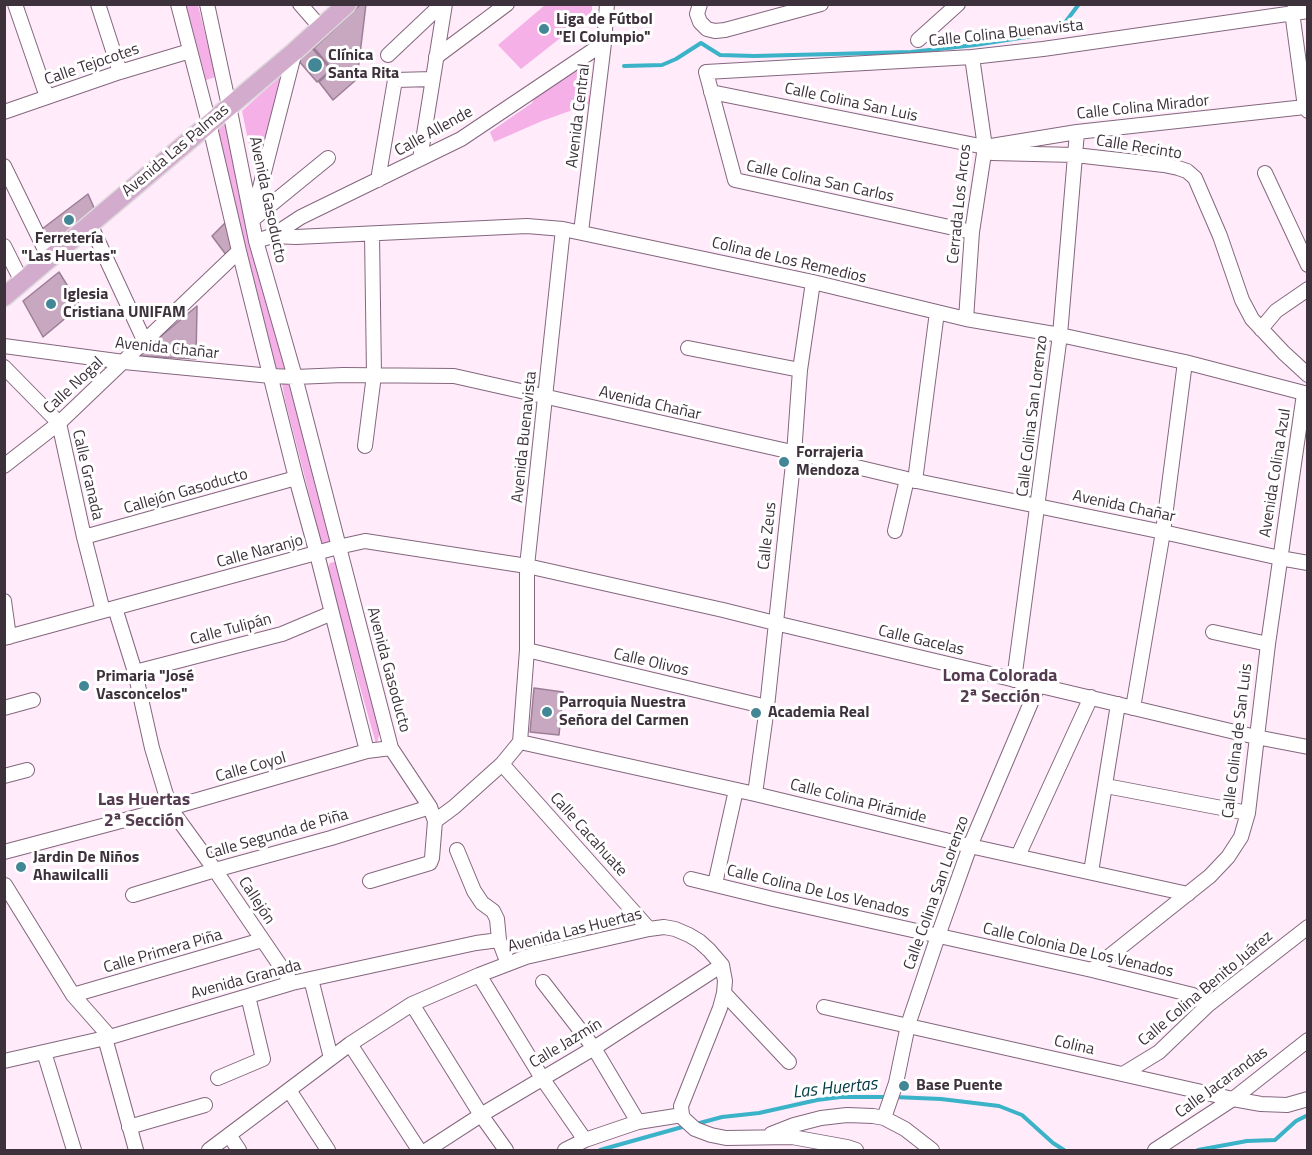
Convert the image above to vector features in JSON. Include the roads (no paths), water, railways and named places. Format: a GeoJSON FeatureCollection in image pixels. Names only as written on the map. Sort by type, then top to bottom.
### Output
{"type":"FeatureCollection","features":[{"type":"Feature","properties":{"kind":"main road","name":"Avenida Las Palmas"},"geometry":{"type":"LineString","coordinates":[[4,297],[295,51],[347,4]]}},
{"type":"Feature","properties":{"kind":"street"},"geometry":{"type":"LineString","coordinates":[[15,4],[47,97]]}},
{"type":"Feature","properties":{"kind":"street"},"geometry":{"type":"LineString","coordinates":[[98,4],[120,72]]}},
{"type":"Feature","properties":{"kind":"street"},"geometry":{"type":"LineString","coordinates":[[178,4],[296,478],[367,751]]}},
{"type":"Feature","properties":{"kind":"street","name":"Avenida Gasoducto"},"geometry":{"type":"LineString","coordinates":[[207,4],[230,106],[256,241],[295,377],[391,748],[367,751]]}},
{"type":"Feature","properties":{"kind":"street"},"geometry":{"type":"LineString","coordinates":[[300,4],[321,28]]}},
{"type":"Feature","properties":{"kind":"street"},"geometry":{"type":"LineString","coordinates":[[388,55],[443,4]]}},
{"type":"Feature","properties":{"kind":"street"},"geometry":{"type":"LineString","coordinates":[[420,159],[443,4]]}},
{"type":"Feature","properties":{"kind":"street"},"geometry":{"type":"LineString","coordinates":[[436,57],[507,4]]}},
{"type":"Feature","properties":{"kind":"street","name":"Avenida Central"},"geometry":{"type":"LineString","coordinates":[[581,232],[608,4]]}},
{"type":"Feature","properties":{"kind":"street"},"geometry":{"type":"LineString","coordinates":[[700,4],[697,14],[699,22],[707,29],[715,31],[821,4]]}},
{"type":"Feature","properties":{"kind":"street"},"geometry":{"type":"LineString","coordinates":[[918,40],[958,4]]}},
{"type":"Feature","properties":{"kind":"street"},"geometry":{"type":"LineString","coordinates":[[1299,10],[1306,109]]}},
{"type":"Feature","properties":{"kind":"street","name":"Calle Colina Buenavista"},"geometry":{"type":"LineString","coordinates":[[706,72],[972,57],[1042,49],[1299,10]]}},
{"type":"Feature","properties":{"kind":"street","name":"Calle Allende"},"geometry":{"type":"LineString","coordinates":[[272,236],[301,217],[461,139],[604,43]]}},
{"type":"Feature","properties":{"kind":"street","name":"Calle Tejocotes"},"geometry":{"type":"LineString","coordinates":[[4,112],[120,72],[190,51]]}},
{"type":"Feature","properties":{"kind":"street"},"geometry":{"type":"LineString","coordinates":[[252,220],[295,51]]}},
{"type":"Feature","properties":{"kind":"street","name":"Cerrada Los Arcos"},"geometry":{"type":"LineString","coordinates":[[966,320],[972,232],[985,147],[972,57]]}},
{"type":"Feature","properties":{"kind":"street","name":"Calle Colina San Carlos"},"geometry":{"type":"LineString","coordinates":[[706,72],[735,180],[972,232]]}},
{"type":"Feature","properties":{"kind":"street"},"geometry":{"type":"LineString","coordinates":[[378,180],[395,80],[433,79]]}},
{"type":"Feature","properties":{"kind":"street","name":"Calle Colina San Luis"},"geometry":{"type":"LineString","coordinates":[[711,92],[985,147]]}},
{"type":"Feature","properties":{"kind":"street","name":"Calle Colina Mirador"},"geometry":{"type":"LineString","coordinates":[[985,147],[1077,132],[1306,109]]}},
{"type":"Feature","properties":{"kind":"street","name":"Calle Colina San Lorenzo"},"geometry":{"type":"LineString","coordinates":[[1014,680],[1060,335],[1077,132]]}},
{"type":"Feature","properties":{"kind":"street","name":"Calle Recinto"},"geometry":{"type":"LineString","coordinates":[[985,147],[992,153],[1075,155],[1187,171],[1195,178],[1220,236],[1242,300],[1252,319],[1308,375]]}},
{"type":"Feature","properties":{"kind":"street"},"geometry":{"type":"LineString","coordinates":[[252,220],[328,158]]}},
{"type":"Feature","properties":{"kind":"street"},"geometry":{"type":"LineString","coordinates":[[4,166],[49,258]]}},
{"type":"Feature","properties":{"kind":"street"},"geometry":{"type":"LineString","coordinates":[[1265,173],[1308,266]]}},
{"type":"Feature","properties":{"kind":"street"},"geometry":{"type":"LineString","coordinates":[[90,224],[145,342]]}},
{"type":"Feature","properties":{"kind":"street","name":"Colina de Los Remedios"},"geometry":{"type":"LineString","coordinates":[[256,241],[272,236],[296,237],[527,226],[562,229],[813,282],[966,320],[1060,335],[1185,362],[1306,394]]}},
{"type":"Feature","properties":{"kind":"street","name":"Avenida Buenavista"},"geometry":{"type":"LineString","coordinates":[[520,742],[527,650],[527,566],[562,229]]}},
{"type":"Feature","properties":{"kind":"street"},"geometry":{"type":"LineString","coordinates":[[365,446],[374,375],[372,234]]}},
{"type":"Feature","properties":{"kind":"street"},"geometry":{"type":"LineString","coordinates":[[4,246],[22,282]]}},
{"type":"Feature","properties":{"kind":"street","name":"Calle Nogal"},"geometry":{"type":"LineString","coordinates":[[4,466],[59,423],[239,251]]}},
{"type":"Feature","properties":{"kind":"street","name":"Calle Zeus"},"geometry":{"type":"LineString","coordinates":[[755,794],[767,707],[794,454],[800,370],[813,282]]}},
{"type":"Feature","properties":{"kind":"street"},"geometry":{"type":"LineString","coordinates":[[1261,329],[1276,311],[1308,289]]}},
{"type":"Feature","properties":{"kind":"street"},"geometry":{"type":"LineString","coordinates":[[895,531],[911,480],[937,312]]}},
{"type":"Feature","properties":{"kind":"street","name":"Avenida Chañar"},"geometry":{"type":"LineString","coordinates":[[4,346],[124,362],[271,376],[454,376],[911,480],[1308,563]]}},
{"type":"Feature","properties":{"kind":"street"},"geometry":{"type":"LineString","coordinates":[[688,348],[800,370]]}},
{"type":"Feature","properties":{"kind":"street"},"geometry":{"type":"LineString","coordinates":[[1133,708],[1163,532],[1185,362]]}},
{"type":"Feature","properties":{"kind":"street","name":"Calle Granada"},"geometry":{"type":"LineString","coordinates":[[4,367],[59,423],[84,537],[109,609],[135,672],[152,748],[170,808]]}},
{"type":"Feature","properties":{"kind":"street","name":"Avenida Colina Azul"},"geometry":{"type":"LineString","coordinates":[[1280,558],[1306,394]]}},
{"type":"Feature","properties":{"kind":"street","name":"Callejón Gasoducto"},"geometry":{"type":"LineString","coordinates":[[84,537],[296,478]]}},
{"type":"Feature","properties":{"kind":"street","name":"Calle Naranjo"},"geometry":{"type":"LineString","coordinates":[[7,637],[365,541],[527,566]]}},
{"type":"Feature","properties":{"kind":"street","name":"Calle Colina de San Luis"},"geometry":{"type":"LineString","coordinates":[[1092,970],[1210,876],[1228,857],[1241,837],[1248,813],[1280,558]]}},
{"type":"Feature","properties":{"kind":"street","name":"Calle Gacelas"},"geometry":{"type":"LineString","coordinates":[[527,566],[711,607],[1256,737],[1308,747]]}},
{"type":"Feature","properties":{"kind":"street"},"geometry":{"type":"LineString","coordinates":[[4,602],[7,637]]}},
{"type":"Feature","properties":{"kind":"street","name":"Calle Tulipán"},"geometry":{"type":"LineString","coordinates":[[135,672],[282,634],[332,613]]}},
{"type":"Feature","properties":{"kind":"street"},"geometry":{"type":"LineString","coordinates":[[1213,632],[1268,644]]}},
{"type":"Feature","properties":{"kind":"street","name":"Calle Olivos"},"geometry":{"type":"LineString","coordinates":[[527,650],[767,707]]}},
{"type":"Feature","properties":{"kind":"street","name":"Calle Colina San Lorenzo"},"geometry":{"type":"LineString","coordinates":[[886,1114],[896,1083],[908,1025],[938,936],[970,846],[1038,686]]}},
{"type":"Feature","properties":{"kind":"street"},"geometry":{"type":"LineString","coordinates":[[1018,856],[1091,698]]}},
{"type":"Feature","properties":{"kind":"street"},"geometry":{"type":"LineString","coordinates":[[4,708],[33,700]]}},
{"type":"Feature","properties":{"kind":"street"},"geometry":{"type":"LineString","coordinates":[[1091,872],[1118,704]]}},
{"type":"Feature","properties":{"kind":"street"},"geometry":{"type":"LineString","coordinates":[[435,821],[502,764],[520,742]]}},
{"type":"Feature","properties":{"kind":"street","name":"Calle Colina Pirámide"},"geometry":{"type":"LineString","coordinates":[[520,742],[1188,894]]}},
{"type":"Feature","properties":{"kind":"street"},"geometry":{"type":"LineString","coordinates":[[370,881],[430,863],[432,858],[435,821],[430,807],[391,748]]}},
{"type":"Feature","properties":{"kind":"street","name":"Calle Coyol"},"geometry":{"type":"LineString","coordinates":[[4,852],[170,808],[367,751]]}},
{"type":"Feature","properties":{"kind":"street","name":"Calle Cacahuate"},"geometry":{"type":"LineString","coordinates":[[502,764],[649,929]]}},
{"type":"Feature","properties":{"kind":"street"},"geometry":{"type":"LineString","coordinates":[[4,776],[27,770]]}},
{"type":"Feature","properties":{"kind":"street"},"geometry":{"type":"LineString","coordinates":[[1106,786],[1248,813]]}},
{"type":"Feature","properties":{"kind":"street"},"geometry":{"type":"LineString","coordinates":[[715,884],[736,790]]}},
{"type":"Feature","properties":{"kind":"street","name":"Calle Segunda de Piña"},"geometry":{"type":"LineString","coordinates":[[133,895],[430,807]]}},
{"type":"Feature","properties":{"kind":"street","name":"Callejón"},"geometry":{"type":"LineString","coordinates":[[170,808],[292,983]]}},
{"type":"Feature","properties":{"kind":"street"},"geometry":{"type":"LineString","coordinates":[[457,850],[474,891],[482,903],[493,911],[497,919],[499,940],[508,964]]}},
{"type":"Feature","properties":{"kind":"street","name":"Calle Colina De Los Venados"},"geometry":{"type":"LineString","coordinates":[[692,879],[938,936]]}},
{"type":"Feature","properties":{"kind":"street"},"geometry":{"type":"LineString","coordinates":[[5,885],[73,995],[108,1038],[136,1150]]}},
{"type":"Feature","properties":{"kind":"street","name":"Avenida Las Huertas"},"geometry":{"type":"LineString","coordinates":[[208,1150],[350,1044],[412,1004],[526,957],[664,927],[675,929],[699,941],[722,965]]}},
{"type":"Feature","properties":{"kind":"street","name":"Calle Colina Benito Juárez"},"geometry":{"type":"LineString","coordinates":[[1124,1074],[1158,1052],[1208,1005],[1308,927]]}},
{"type":"Feature","properties":{"kind":"street","name":"Calle Colonia De Los Venados"},"geometry":{"type":"LineString","coordinates":[[938,936],[1192,995],[1208,1005]]}},
{"type":"Feature","properties":{"kind":"street","name":"Calle Primera Piña"},"geometry":{"type":"LineString","coordinates":[[73,995],[262,940]]}},
{"type":"Feature","properties":{"kind":"street","name":"Avenida Granada"},"geometry":{"type":"LineString","coordinates":[[4,1061],[108,1038],[292,983],[499,940]]}},
{"type":"Feature","properties":{"kind":"street"},"geometry":{"type":"LineString","coordinates":[[722,965],[725,981],[724,993],[681,1106],[683,1117],[695,1129],[726,1138],[792,1137],[856,1150]]}},
{"type":"Feature","properties":{"kind":"street","name":"Calle Jazmín"},"geometry":{"type":"LineString","coordinates":[[427,1150],[481,1114],[594,1048],[722,965]]}},
{"type":"Feature","properties":{"kind":"street"},"geometry":{"type":"LineString","coordinates":[[478,975],[542,1078],[585,1140]]}},
{"type":"Feature","properties":{"kind":"street"},"geometry":{"type":"LineString","coordinates":[[311,979],[331,1059]]}},
{"type":"Feature","properties":{"kind":"street"},"geometry":{"type":"LineString","coordinates":[[543,982],[594,1048],[638,1122]]}},
{"type":"Feature","properties":{"kind":"street"},"geometry":{"type":"LineString","coordinates":[[724,993],[789,1062]]}},
{"type":"Feature","properties":{"kind":"street"},"geometry":{"type":"LineString","coordinates":[[218,1078],[263,1059],[248,996]]}},
{"type":"Feature","properties":{"kind":"street"},"geometry":{"type":"LineString","coordinates":[[412,1004],[506,1150]]}},
{"type":"Feature","properties":{"kind":"street","name":"Colina"},"geometry":{"type":"LineString","coordinates":[[824,1007],[1233,1099],[1261,1104],[1287,1104],[1308,1099]]}},
{"type":"Feature","properties":{"kind":"street","name":"Calle Jacarandas"},"geometry":{"type":"LineString","coordinates":[[1155,1150],[1233,1099],[1308,1040]]}},
{"type":"Feature","properties":{"kind":"street"},"geometry":{"type":"LineString","coordinates":[[350,1044],[419,1150]]}},
{"type":"Feature","properties":{"kind":"street"},"geometry":{"type":"LineString","coordinates":[[44,1052],[74,1150]]}},
{"type":"Feature","properties":{"kind":"street"},"geometry":{"type":"LineString","coordinates":[[289,1090],[328,1150]]}},
{"type":"Feature","properties":{"kind":"street"},"geometry":{"type":"LineString","coordinates":[[129,1127],[205,1105]]}},
{"type":"Feature","properties":{"kind":"street"},"geometry":{"type":"LineString","coordinates":[[767,1136],[794,1125],[821,1118],[886,1114],[932,1150]]}},
{"type":"Feature","properties":{"kind":"street"},"geometry":{"type":"LineString","coordinates":[[565,1150],[585,1140],[638,1122],[683,1117]]}},
{"type":"Feature","properties":{"kind":"street"},"geometry":{"type":"LineString","coordinates":[[229,1135],[239,1150]]}},
{"type":"Feature","properties":{"kind":"waterway"},"geometry":{"type":"LineString","coordinates":[[624,66],[662,65],[701,43],[720,55],[754,56],[911,52],[975,45],[1058,32],[1079,4]]}},
{"type":"Feature","properties":{"kind":"waterway","name":"Las Huertas"},"geometry":{"type":"LineString","coordinates":[[696,1124],[722,1117],[759,1113],[817,1100],[840,1097],[887,1097]]}},
{"type":"Feature","properties":{"kind":"waterway","name":"Las Huertas"},"geometry":{"type":"LineString","coordinates":[[894,1097],[941,1099],[999,1106],[1022,1115],[1064,1150]]}},
{"type":"Feature","properties":{"kind":"waterway","name":"Las Huertas"},"geometry":{"type":"LineString","coordinates":[[1198,1150],[1247,1141],[1275,1140],[1296,1121],[1308,1115]]}},
{"type":"Feature","properties":{"kind":"waterway","name":"Las Huertas"},"geometry":{"type":"LineString","coordinates":[[600,1150],[686,1126]]}},
{"type":"Feature","properties":{"kind":"place","name":"Liga de Fútbol \"El Columpio\""},"geometry":{"type":"Point","coordinates":[544,29]}},
{"type":"Feature","properties":{"kind":"place","name":"Clínica Santa Rita"},"geometry":{"type":"Point","coordinates":[315,65]}},
{"type":"Feature","properties":{"kind":"place","name":"Ferretería \"Las Huertas\""},"geometry":{"type":"Point","coordinates":[69,220]}},
{"type":"Feature","properties":{"kind":"place","name":"Iglesia Cristiana UNIFAM"},"geometry":{"type":"Point","coordinates":[51,304]}},
{"type":"Feature","properties":{"kind":"place","name":"Forrajeria Mendoza"},"geometry":{"type":"Point","coordinates":[784,462]}},
{"type":"Feature","properties":{"kind":"place","name":"Primaria \"José Vasconcelos\""},"geometry":{"type":"Point","coordinates":[84,686]}},
{"type":"Feature","properties":{"kind":"place","name":"Parroquia Nuestra Señora del Carmen"},"geometry":{"type":"Point","coordinates":[547,712]}},
{"type":"Feature","properties":{"kind":"place","name":"Academia Real"},"geometry":{"type":"Point","coordinates":[756,713]}},
{"type":"Feature","properties":{"kind":"place","name":"Jardin De Niños Ahawilcalli"},"geometry":{"type":"Point","coordinates":[21,867]}},
{"type":"Feature","properties":{"kind":"place","name":"Base Puente"},"geometry":{"type":"Point","coordinates":[904,1086]}},
{"type":"Feature","properties":{"kind":"district","name":"Loma Colorada 2ª Sección"},"geometry":{"type":"Point","coordinates":[1000,687]}},
{"type":"Feature","properties":{"kind":"district","name":"Las Huertas 2ª Sección"},"geometry":{"type":"Point","coordinates":[144,811]}}]}
